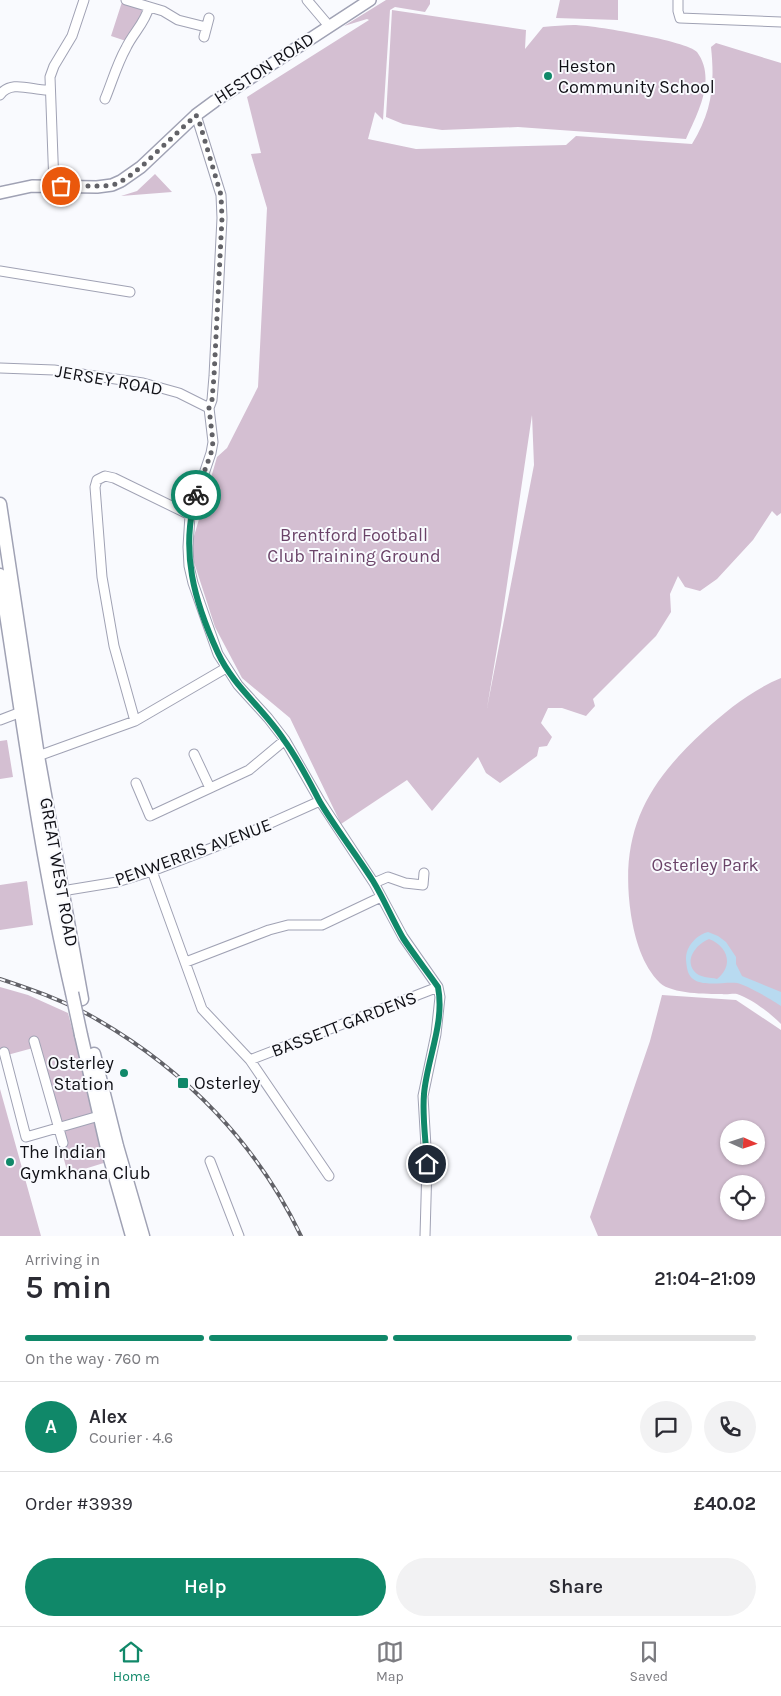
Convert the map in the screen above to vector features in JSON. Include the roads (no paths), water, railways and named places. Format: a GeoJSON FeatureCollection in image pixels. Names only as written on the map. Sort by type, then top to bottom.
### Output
{"type":"FeatureCollection","features":[{"type":"Feature","properties":{"kind":"highway","name":"GREAT WEST ROAD"},"geometry":{"type":"LineString","coordinates":[[0,504],[77,996]]}},
{"type":"Feature","properties":{"kind":"highway","name":"GREAT WEST ROAD"},"geometry":{"type":"LineString","coordinates":[[0,575],[36,812],[56,922],[77,996],[100,1116],[132,1236]]}},
{"type":"Feature","properties":{"kind":"highway","name":"GREAT WEST ROAD"},"geometry":{"type":"LineString","coordinates":[[86,1037],[143,1236]]}},
{"type":"Feature","properties":{"kind":"main road","name":"HESTON ROAD"},"geometry":{"type":"LineString","coordinates":[[0,193],[24,187],[108,186],[121,181],[141,167],[196,115],[235,86],[370,0]]}},
{"type":"Feature","properties":{"kind":"street"},"geometry":{"type":"LineString","coordinates":[[54,186],[49,90],[51,74],[72,36],[84,0]]}},
{"type":"Feature","properties":{"kind":"street"},"geometry":{"type":"LineString","coordinates":[[126,0],[163,11],[178,20],[207,23],[204,37]]}},
{"type":"Feature","properties":{"kind":"street"},"geometry":{"type":"LineString","coordinates":[[307,0],[329,26]]}},
{"type":"Feature","properties":{"kind":"street"},"geometry":{"type":"LineString","coordinates":[[678,0],[680,18],[781,22]]}},
{"type":"Feature","properties":{"kind":"street"},"geometry":{"type":"LineString","coordinates":[[105,99],[122,54],[134,35],[141,28],[149,7]]}},
{"type":"Feature","properties":{"kind":"street"},"geometry":{"type":"LineString","coordinates":[[0,95],[8,87],[14,86],[49,90]]}},
{"type":"Feature","properties":{"kind":"street"},"geometry":{"type":"LineString","coordinates":[[196,115],[221,195],[222,218],[214,376],[212,400],[209,408],[213,442],[190,515],[189,566],[211,637],[226,668],[285,740],[320,801],[374,883],[403,938],[438,987],[440,997],[436,1034],[423,1096],[427,1164],[425,1236]]}},
{"type":"Feature","properties":{"kind":"street"},"geometry":{"type":"LineString","coordinates":[[0,271],[130,292]]}},
{"type":"Feature","properties":{"kind":"street","name":"JERSEY ROAD"},"geometry":{"type":"LineString","coordinates":[[0,368],[73,372],[143,383],[178,393],[209,408]]}},
{"type":"Feature","properties":{"kind":"street"},"geometry":{"type":"LineString","coordinates":[[135,721],[114,646],[102,577],[94,487],[97,480],[105,476],[114,478],[190,515]]}},
{"type":"Feature","properties":{"kind":"street"},"geometry":{"type":"LineString","coordinates":[[38,756],[135,721],[226,668]]}},
{"type":"Feature","properties":{"kind":"street"},"geometry":{"type":"LineString","coordinates":[[0,720],[21,712]]}},
{"type":"Feature","properties":{"kind":"street"},"geometry":{"type":"LineString","coordinates":[[136,783],[150,816],[249,770],[285,740]]}},
{"type":"Feature","properties":{"kind":"street"},"geometry":{"type":"LineString","coordinates":[[194,754],[210,788]]}},
{"type":"Feature","properties":{"kind":"street","name":"PENWERRIS AVENUE"},"geometry":{"type":"LineString","coordinates":[[62,891],[117,882],[152,871],[235,839],[320,801]]}},
{"type":"Feature","properties":{"kind":"street","name":"BASSETT GARDENS"},"geometry":{"type":"LineString","coordinates":[[152,871],[202,1009],[250,1060],[329,1176]]}},
{"type":"Feature","properties":{"kind":"street"},"geometry":{"type":"LineString","coordinates":[[374,883],[388,877],[405,883],[426,885],[424,873]]}},
{"type":"Feature","properties":{"kind":"street"},"geometry":{"type":"LineString","coordinates":[[186,962],[278,927],[288,925],[322,925],[381,897]]}},
{"type":"Feature","properties":{"kind":"street","name":"BASSETT GARDENS"},"geometry":{"type":"LineString","coordinates":[[250,1060],[438,987]]}},
{"type":"Feature","properties":{"kind":"street"},"geometry":{"type":"LineString","coordinates":[[34,1041],[63,1143]]}},
{"type":"Feature","properties":{"kind":"street"},"geometry":{"type":"LineString","coordinates":[[4,1052],[26,1137],[100,1116]]}},
{"type":"Feature","properties":{"kind":"street"},"geometry":{"type":"LineString","coordinates":[[210,1161],[239,1236]]}},
{"type":"Feature","properties":{"kind":"water"},"geometry":{"type":"Polygon","coordinates":[[[708,932],[718,936],[726,942],[736,957],[736,964],[742,976],[781,992],[781,1006],[741,984],[708,983],[694,980],[687,968],[686,954],[694,941],[708,932]],[[709,939],[697,948],[691,957],[691,966],[696,973],[702,976],[717,979],[726,968],[727,962],[721,946],[709,939]]]}},
{"type":"Feature","properties":{"kind":"railway"},"geometry":{"type":"LineString","coordinates":[[0,979],[63,1002],[87,1014],[130,1040],[161,1062],[189,1086],[241,1141],[283,1202],[301,1236]]}},
{"type":"Feature","properties":{"kind":"place","name":"Heston Community School"},"geometry":{"type":"Point","coordinates":[548,76]}},
{"type":"Feature","properties":{"kind":"place","name":"Osterley Station"},"geometry":{"type":"Point","coordinates":[124,1073]}},
{"type":"Feature","properties":{"kind":"place","name":"Osterley"},"geometry":{"type":"Point","coordinates":[183,1083]}},
{"type":"Feature","properties":{"kind":"place","name":"The Indian Gymkhana Club"},"geometry":{"type":"Point","coordinates":[10,1162]}},
{"type":"Feature","properties":{"kind":"park label","name":"Brentford Football Club Training Ground"},"geometry":{"type":"Point","coordinates":[354,545]}},
{"type":"Feature","properties":{"kind":"park label","name":"Osterley Park"},"geometry":{"type":"Point","coordinates":[705,865]}}]}
